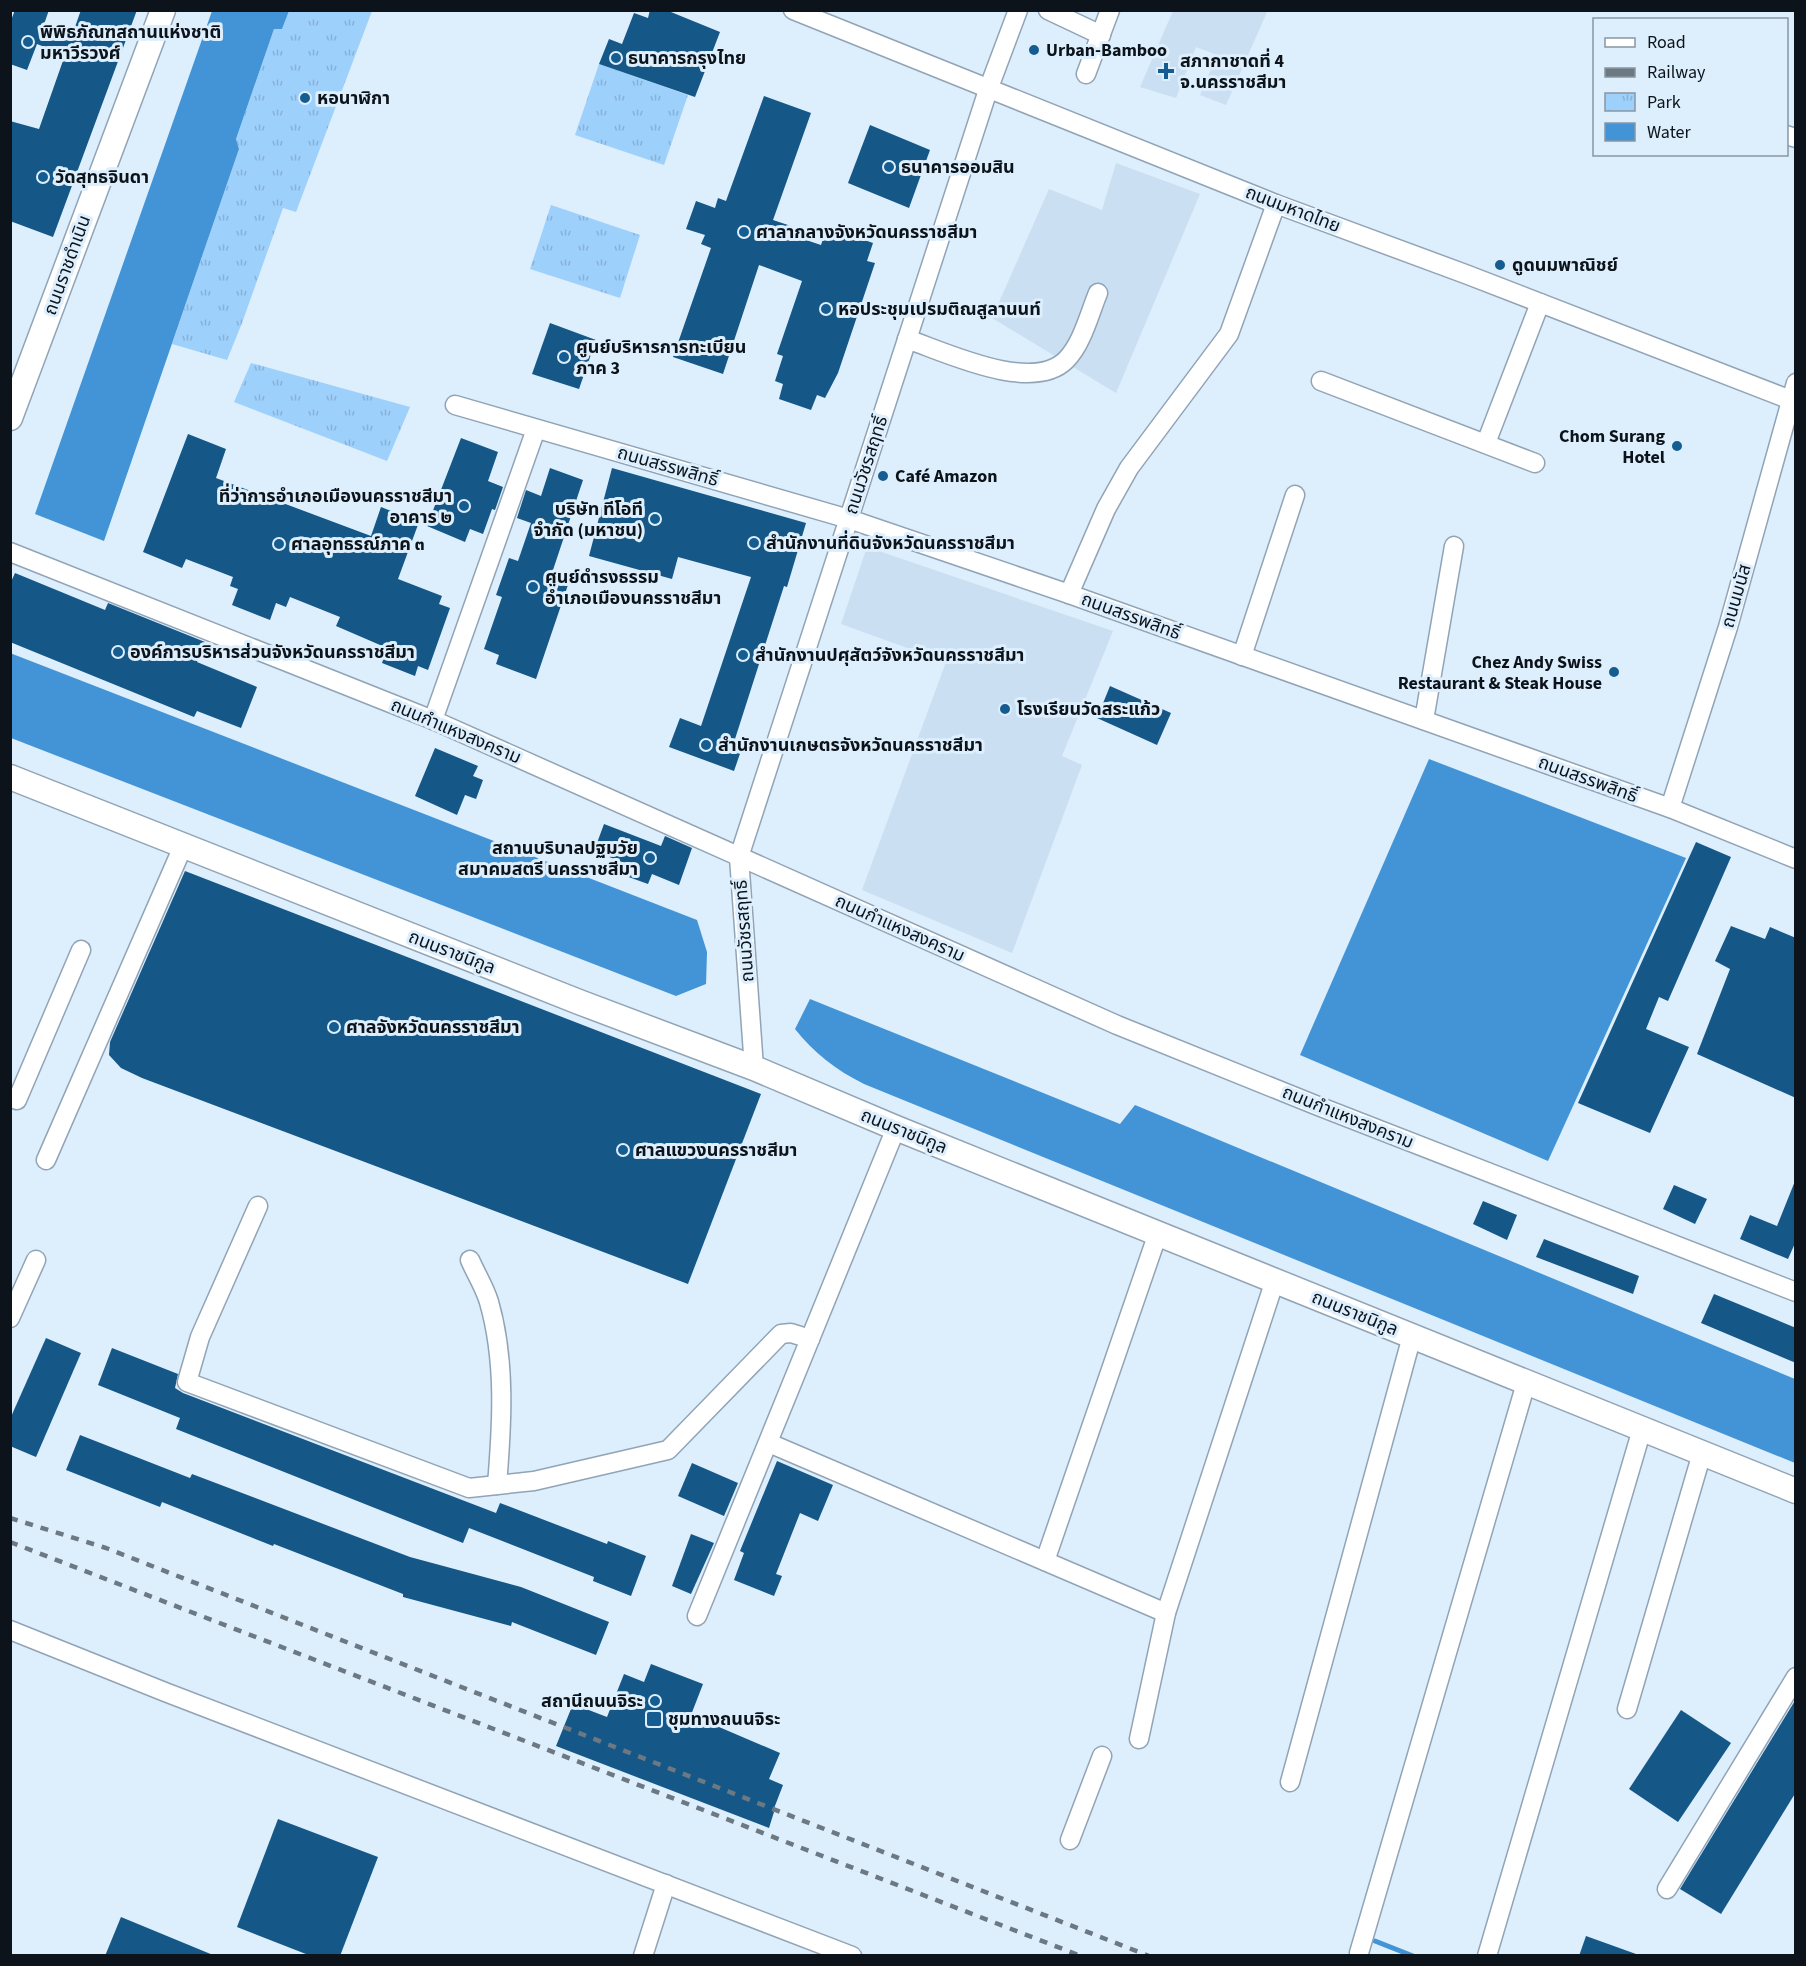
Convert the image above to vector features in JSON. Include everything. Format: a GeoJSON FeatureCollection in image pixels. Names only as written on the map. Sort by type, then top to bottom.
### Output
{"type":"FeatureCollection","features":[{"type":"Feature","properties":{"kind":"main road","name":"ถนนราชดำเนิน"},"geometry":{"type":"LineString","coordinates":[[10,418],[163,10]]}},
{"type":"Feature","properties":{"kind":"main road","name":"ถนนราชนิกูล"},"geometry":{"type":"LineString","coordinates":[[10,777],[184,844],[386,926],[754,1068],[896,1128],[1796,1491]]}},
{"type":"Feature","properties":{"kind":"street","name":"ถนนมหาดไทย"},"geometry":{"type":"LineString","coordinates":[[793,10],[1276,204],[1794,395]]}},
{"type":"Feature","properties":{"kind":"street","name":"ถนนวัชรสฤทธิ์"},"geometry":{"type":"LineString","coordinates":[[754,1068],[739,857],[988,90],[1018,10]]}},
{"type":"Feature","properties":{"kind":"street"},"geometry":{"type":"LineString","coordinates":[[1048,10],[1101,35]]}},
{"type":"Feature","properties":{"kind":"street"},"geometry":{"type":"LineString","coordinates":[[1086,74],[1110,10]]}},
{"type":"Feature","properties":{"kind":"street"},"geometry":{"type":"LineString","coordinates":[[1069,594],[1106,509],[1129,468],[1229,334],[1276,204]]}},
{"type":"Feature","properties":{"kind":"street"},"geometry":{"type":"LineString","coordinates":[[907,339],[985,367],[1023,373],[1041,372],[1057,368],[1075,350],[1098,293]]}},
{"type":"Feature","properties":{"kind":"street"},"geometry":{"type":"LineString","coordinates":[[1486,443],[1540,303]]}},
{"type":"Feature","properties":{"kind":"street"},"geometry":{"type":"LineString","coordinates":[[1321,381],[1535,463]]}},
{"type":"Feature","properties":{"kind":"street","name":"ถนนมนัส"},"geometry":{"type":"LineString","coordinates":[[1670,808],[1728,627],[1794,395]]}},
{"type":"Feature","properties":{"kind":"street","name":"ถนนสรรพสิทธิ์"},"geometry":{"type":"LineString","coordinates":[[455,405],[849,519],[1069,594],[1670,808],[1796,859]]}},
{"type":"Feature","properties":{"kind":"street"},"geometry":{"type":"LineString","coordinates":[[433,720],[536,429]]}},
{"type":"Feature","properties":{"kind":"street"},"geometry":{"type":"LineString","coordinates":[[1242,656],[1295,495]]}},
{"type":"Feature","properties":{"kind":"street"},"geometry":{"type":"LineString","coordinates":[[1424,720],[1454,546]]}},
{"type":"Feature","properties":{"kind":"street","name":"ถนนกำแหงสงคราม"},"geometry":{"type":"LineString","coordinates":[[10,552],[433,720],[1128,1029],[1318,1106],[1796,1292]]}},
{"type":"Feature","properties":{"kind":"street"},"geometry":{"type":"LineString","coordinates":[[46,1161],[184,844]]}},
{"type":"Feature","properties":{"kind":"street"},"geometry":{"type":"LineString","coordinates":[[10,1097],[17,1100],[81,950]]}},
{"type":"Feature","properties":{"kind":"street"},"geometry":{"type":"LineString","coordinates":[[697,1616],[896,1128]]}},
{"type":"Feature","properties":{"kind":"street"},"geometry":{"type":"LineString","coordinates":[[258,1206],[200,1337],[187,1382],[469,1488],[534,1481],[668,1450],[781,1334],[791,1333],[810,1339]]}},
{"type":"Feature","properties":{"kind":"street"},"geometry":{"type":"LineString","coordinates":[[1045,1561],[1158,1233]]}},
{"type":"Feature","properties":{"kind":"street"},"geometry":{"type":"LineString","coordinates":[[10,1318],[36,1260]]}},
{"type":"Feature","properties":{"kind":"street"},"geometry":{"type":"LineString","coordinates":[[470,1260],[489,1301],[499,1353],[501,1438],[497,1485]]}},
{"type":"Feature","properties":{"kind":"street"},"geometry":{"type":"LineString","coordinates":[[1139,1739],[1166,1613],[1275,1280]]}},
{"type":"Feature","properties":{"kind":"street"},"geometry":{"type":"LineString","coordinates":[[1290,1782],[1412,1336]]}},
{"type":"Feature","properties":{"kind":"street"},"geometry":{"type":"LineString","coordinates":[[1359,1953],[1526,1383]]}},
{"type":"Feature","properties":{"kind":"street"},"geometry":{"type":"LineString","coordinates":[[1487,1956],[1642,1429]]}},
{"type":"Feature","properties":{"kind":"street"},"geometry":{"type":"LineString","coordinates":[[769,1443],[1166,1613]]}},
{"type":"Feature","properties":{"kind":"street"},"geometry":{"type":"LineString","coordinates":[[1627,1709],[1702,1453]]}},
{"type":"Feature","properties":{"kind":"street"},"geometry":{"type":"LineString","coordinates":[[10,1630],[165,1692],[852,1956]]}},
{"type":"Feature","properties":{"kind":"street"},"geometry":{"type":"LineString","coordinates":[[1667,1888],[1796,1677]]}},
{"type":"Feature","properties":{"kind":"street"},"geometry":{"type":"LineString","coordinates":[[1070,1840],[1102,1756]]}},
{"type":"Feature","properties":{"kind":"street"},"geometry":{"type":"LineString","coordinates":[[643,1956],[666,1884]]}},
{"type":"Feature","properties":{"kind":"shaded area","name":"สภากาชาดที่ 4 จ.นครราชสีมา"},"geometry":{"type":"Polygon","coordinates":[[[1262,10],[1267,12],[1226,105],[1200,95],[1217,55],[1196,47],[1176,98],[1140,87],[1173,11],[1262,10]]]}},
{"type":"Feature","properties":{"kind":"shaded area"},"geometry":{"type":"Polygon","coordinates":[[[1116,163],[1200,194],[1116,393],[992,318],[1049,189],[1102,210],[1116,163]]]}},
{"type":"Feature","properties":{"kind":"shaded area","name":"โรงเรียนวัดสระแก้ว"},"geometry":{"type":"Polygon","coordinates":[[[867,547],[1113,631],[1062,756],[1082,765],[1012,953],[862,890],[946,662],[841,624],[867,547]]]}},
{"type":"Feature","properties":{"kind":"green space"},"geometry":{"type":"Polygon","coordinates":[[[289,11],[372,11],[296,212],[283,208],[227,360],[172,344],[239,149],[236,139],[274,29],[282,29],[289,11]]]}},
{"type":"Feature","properties":{"kind":"green space"},"geometry":{"type":"Polygon","coordinates":[[[599,64],[688,95],[664,165],[575,135],[599,64]]]}},
{"type":"Feature","properties":{"kind":"green space"},"geometry":{"type":"Polygon","coordinates":[[[551,205],[640,235],[620,298],[530,269],[551,205]]]}},
{"type":"Feature","properties":{"kind":"green space"},"geometry":{"type":"Polygon","coordinates":[[[251,363],[410,407],[387,461],[234,402],[251,363]]]}},
{"type":"Feature","properties":{"kind":"water"},"geometry":{"type":"Polygon","coordinates":[[[212,11],[289,11],[282,29],[274,29],[236,139],[239,149],[104,541],[35,514],[212,11]]]}},
{"type":"Feature","properties":{"kind":"water"},"geometry":{"type":"Polygon","coordinates":[[[10,653],[697,920],[707,952],[706,984],[676,996],[11,738],[10,653]]]}},
{"type":"Feature","properties":{"kind":"water"},"geometry":{"type":"Polygon","coordinates":[[[1429,759],[1686,858],[1548,1161],[1300,1055],[1429,759]]]}},
{"type":"Feature","properties":{"kind":"water"},"geometry":{"type":"Polygon","coordinates":[[[810,999],[1120,1124],[1135,1105],[1795,1379],[1795,1463],[864,1084],[826,1060],[795,1029],[810,999]]]}},
{"type":"Feature","properties":{"kind":"building","name":"วัดสุทธจินดา"},"geometry":{"type":"Polygon","coordinates":[[[15,10],[49,10],[42,30],[70,41],[81,10],[137,10],[53,237],[10,221],[10,121],[39,129],[65,55],[37,44],[27,70],[10,64],[10,23],[15,10]]]}},
{"type":"Feature","properties":{"kind":"building"},"geometry":{"type":"Polygon","coordinates":[[[650,10],[666,10],[720,32],[695,97],[599,64],[609,39],[622,44],[634,13],[648,18],[650,10]]]}},
{"type":"Feature","properties":{"kind":"building"},"geometry":{"type":"Polygon","coordinates":[[[764,96],[811,113],[773,220],[794,227],[791,235],[821,245],[827,227],[873,243],[867,261],[875,263],[838,373],[825,398],[817,395],[811,410],[779,399],[783,384],[775,381],[783,356],[777,354],[802,281],[759,265],[723,374],[673,357],[711,248],[701,244],[705,235],[686,229],[696,201],[715,208],[718,198],[726,201],[764,96]]]}},
{"type":"Feature","properties":{"kind":"building","name":"ธนาคารออมสิน"},"geometry":{"type":"Polygon","coordinates":[[[870,125],[930,150],[909,208],[848,183],[870,125]]]}},
{"type":"Feature","properties":{"kind":"building","name":"ศูนย์บริหารการทะเบียน ภาค 3"},"geometry":{"type":"Polygon","coordinates":[[[550,323],[596,340],[579,389],[532,374],[550,323]]]}},
{"type":"Feature","properties":{"kind":"building","name":"ศาลอุทธรณ์ภาค ๓"},"geometry":{"type":"Polygon","coordinates":[[[188,434],[226,449],[216,478],[371,536],[381,507],[419,522],[398,579],[442,596],[439,604],[450,608],[428,670],[418,666],[415,676],[382,663],[387,648],[336,626],[340,617],[290,597],[286,607],[276,603],[270,620],[232,605],[238,589],[230,586],[233,577],[186,559],[182,568],[143,552],[188,434]]]}},
{"type":"Feature","properties":{"kind":"building","name":"ที่ว่าการอำเภอเมืองนครราชสีมา อาคาร ๒"},"geometry":{"type":"Polygon","coordinates":[[[461,438],[498,452],[488,481],[503,487],[483,534],[470,529],[465,542],[427,526],[461,438]]]}},
{"type":"Feature","properties":{"kind":"building"},"geometry":{"type":"Polygon","coordinates":[[[550,468],[583,480],[552,573],[570,579],[536,679],[496,664],[499,655],[484,649],[502,597],[496,595],[509,558],[518,561],[531,523],[517,518],[526,490],[541,496],[550,468]]]}},
{"type":"Feature","properties":{"kind":"building"},"geometry":{"type":"Polygon","coordinates":[[[612,468],[806,523],[787,587],[784,586],[735,739],[744,742],[734,771],[669,747],[680,718],[701,726],[751,577],[678,557],[672,579],[589,556],[612,468]]]}},
{"type":"Feature","properties":{"kind":"building","name":"องค์การบริหารส่วนจังหวัดนครราชสีมา"},"geometry":{"type":"Polygon","coordinates":[[[15,573],[105,610],[108,603],[205,642],[197,662],[257,687],[241,728],[197,711],[194,717],[10,642],[10,584],[15,573]]]}},
{"type":"Feature","properties":{"kind":"building"},"geometry":{"type":"Polygon","coordinates":[[[1110,686],[1171,713],[1157,745],[1097,718],[1110,686]]]}},
{"type":"Feature","properties":{"kind":"building"},"geometry":{"type":"Polygon","coordinates":[[[435,748],[478,766],[473,776],[483,780],[476,799],[465,795],[457,815],[415,796],[435,748]]]}},
{"type":"Feature","properties":{"kind":"building","name":"สถานบริบาลปฐมวัย สมาคมสตรี นครราชสีมา"},"geometry":{"type":"Polygon","coordinates":[[[604,824],[661,846],[665,836],[692,848],[679,885],[652,874],[648,884],[623,875],[627,864],[594,851],[604,824]]]}},
{"type":"Feature","properties":{"kind":"building"},"geometry":{"type":"Polygon","coordinates":[[[1696,842],[1731,857],[1668,1001],[1659,997],[1646,1029],[1689,1047],[1650,1133],[1578,1103],[1696,842]]]}},
{"type":"Feature","properties":{"kind":"building","name":"ศาลจังหวัดนครราชสีมา"},"geometry":{"type":"Polygon","coordinates":[[[185,871],[761,1094],[688,1284],[142,1078],[121,1068],[109,1055],[110,1042],[185,871]]]}},
{"type":"Feature","properties":{"kind":"building"},"geometry":{"type":"Polygon","coordinates":[[[1731,926],[1765,939],[1770,927],[1796,938],[1796,1098],[1697,1054],[1730,969],[1715,961],[1731,926]]]}},
{"type":"Feature","properties":{"kind":"building"},"geometry":{"type":"Polygon","coordinates":[[[1795,1181],[1796,1241],[1788,1259],[1740,1239],[1750,1215],[1777,1226],[1795,1181]]]}},
{"type":"Feature","properties":{"kind":"building"},"geometry":{"type":"Polygon","coordinates":[[[1674,1185],[1707,1199],[1695,1224],[1663,1209],[1674,1185]]]}},
{"type":"Feature","properties":{"kind":"building"},"geometry":{"type":"Polygon","coordinates":[[[1483,1201],[1517,1215],[1507,1240],[1473,1224],[1483,1201]]]}},
{"type":"Feature","properties":{"kind":"building"},"geometry":{"type":"Polygon","coordinates":[[[1544,1239],[1639,1276],[1633,1294],[1536,1257],[1544,1239]]]}},
{"type":"Feature","properties":{"kind":"building"},"geometry":{"type":"Polygon","coordinates":[[[1714,1294],[1796,1328],[1796,1363],[1701,1323],[1714,1294]]]}},
{"type":"Feature","properties":{"kind":"building"},"geometry":{"type":"Polygon","coordinates":[[[46,1338],[81,1353],[36,1457],[10,1446],[10,1419],[46,1338]]]}},
{"type":"Feature","properties":{"kind":"building"},"geometry":{"type":"Polygon","coordinates":[[[112,1348],[178,1374],[175,1388],[183,1393],[496,1513],[500,1503],[607,1544],[608,1541],[646,1556],[631,1596],[593,1581],[594,1577],[469,1528],[463,1543],[176,1429],[180,1418],[98,1385],[112,1348]]]}},
{"type":"Feature","properties":{"kind":"building"},"geometry":{"type":"Polygon","coordinates":[[[80,1435],[190,1478],[192,1474],[410,1557],[521,1587],[609,1622],[596,1655],[512,1622],[511,1626],[403,1597],[403,1594],[274,1544],[273,1546],[162,1502],[160,1507],[66,1470],[80,1435]]]}},
{"type":"Feature","properties":{"kind":"building"},"geometry":{"type":"Polygon","coordinates":[[[777,1461],[833,1485],[818,1521],[800,1513],[776,1574],[782,1576],[774,1596],[734,1580],[744,1553],[740,1551],[777,1461]]]}},
{"type":"Feature","properties":{"kind":"building"},"geometry":{"type":"Polygon","coordinates":[[[692,1463],[738,1483],[724,1516],[678,1496],[692,1463]]]}},
{"type":"Feature","properties":{"kind":"building"},"geometry":{"type":"Polygon","coordinates":[[[691,1534],[714,1543],[691,1594],[672,1586],[691,1534]]]}},
{"type":"Feature","properties":{"kind":"building"},"geometry":{"type":"Polygon","coordinates":[[[651,1664],[703,1684],[691,1715],[780,1753],[769,1779],[783,1785],[769,1828],[556,1746],[573,1704],[607,1717],[624,1674],[644,1682],[651,1664]]]}},
{"type":"Feature","properties":{"kind":"building"},"geometry":{"type":"Polygon","coordinates":[[[1796,1699],[1796,1792],[1721,1914],[1680,1889],[1796,1699]]]}},
{"type":"Feature","properties":{"kind":"building"},"geometry":{"type":"Polygon","coordinates":[[[1681,1710],[1731,1743],[1678,1822],[1629,1789],[1681,1710]]]}},
{"type":"Feature","properties":{"kind":"building"},"geometry":{"type":"Polygon","coordinates":[[[278,1819],[378,1857],[340,1956],[311,1956],[237,1927],[278,1819]]]}},
{"type":"Feature","properties":{"kind":"building"},"geometry":{"type":"Polygon","coordinates":[[[121,1917],[213,1955],[213,1956],[105,1956],[121,1917]]]}},
{"type":"Feature","properties":{"kind":"building"},"geometry":{"type":"Polygon","coordinates":[[[1586,1936],[1636,1954],[1636,1956],[1579,1956],[1586,1936]]]}},
{"type":"Feature","properties":{"kind":"waterway"},"geometry":{"type":"LineString","coordinates":[[1375,1941],[1413,1956]]}},
{"type":"Feature","properties":{"kind":"railway"},"geometry":{"type":"LineString","coordinates":[[10,1518],[106,1548],[1149,1956]]}},
{"type":"Feature","properties":{"kind":"railway"},"geometry":{"type":"LineString","coordinates":[[10,1542],[1081,1956]]}},
{"type":"Feature","properties":{"kind":"place","name":"พิพิธภัณฑสถานแห่งชาติ มหาวีรวงศ์"},"geometry":{"type":"Point","coordinates":[28,42]}},
{"type":"Feature","properties":{"kind":"place","name":"Urban-Bamboo"},"geometry":{"type":"Point","coordinates":[1034,50]}},
{"type":"Feature","properties":{"kind":"place","name":"ธนาคารกรุงไทย"},"geometry":{"type":"Point","coordinates":[616,58]}},
{"type":"Feature","properties":{"kind":"place","name":"สภากาชาดที่ 4 จ.นครราชสีมา"},"geometry":{"type":"Point","coordinates":[1166,71]}},
{"type":"Feature","properties":{"kind":"place","name":"หอนาฬิกา"},"geometry":{"type":"Point","coordinates":[305,98]}},
{"type":"Feature","properties":{"kind":"place","name":"ธนาคารออมสิน"},"geometry":{"type":"Point","coordinates":[889,167]}},
{"type":"Feature","properties":{"kind":"place","name":"วัดสุทธจินดา"},"geometry":{"type":"Point","coordinates":[43,177]}},
{"type":"Feature","properties":{"kind":"place","name":"ศาลากลางจังหวัดนครราชสีมา"},"geometry":{"type":"Point","coordinates":[744,232]}},
{"type":"Feature","properties":{"kind":"place","name":"ดูดนมพาณิชย์"},"geometry":{"type":"Point","coordinates":[1500,265]}},
{"type":"Feature","properties":{"kind":"place","name":"หอประชุมเปรมติณสูลานนท์"},"geometry":{"type":"Point","coordinates":[826,309]}},
{"type":"Feature","properties":{"kind":"place","name":"ศูนย์บริหารการทะเบียน ภาค 3"},"geometry":{"type":"Point","coordinates":[564,357]}},
{"type":"Feature","properties":{"kind":"place","name":"Chom Surang Hotel"},"geometry":{"type":"Point","coordinates":[1677,446]}},
{"type":"Feature","properties":{"kind":"place","name":"Café Amazon"},"geometry":{"type":"Point","coordinates":[883,476]}},
{"type":"Feature","properties":{"kind":"place","name":"ที่ว่าการอำเภอเมืองนครราชสีมา อาคาร ๒"},"geometry":{"type":"Point","coordinates":[464,506]}},
{"type":"Feature","properties":{"kind":"place","name":"บริษัท ทีโอที จำกัด (มหาชน)"},"geometry":{"type":"Point","coordinates":[655,519]}},
{"type":"Feature","properties":{"kind":"place","name":"สำนักงานที่ดินจังหวัดนครราชสีมา"},"geometry":{"type":"Point","coordinates":[754,543]}},
{"type":"Feature","properties":{"kind":"place","name":"ศาลอุทธรณ์ภาค ๓"},"geometry":{"type":"Point","coordinates":[279,544]}},
{"type":"Feature","properties":{"kind":"place","name":"ศูนย์ดำรงธรรม อำเภอเมืองนครราชสีมา"},"geometry":{"type":"Point","coordinates":[533,587]}},
{"type":"Feature","properties":{"kind":"place","name":"องค์การบริหารส่วนจังหวัดนครราชสีมา"},"geometry":{"type":"Point","coordinates":[118,652]}},
{"type":"Feature","properties":{"kind":"place","name":"สำนักงานปศุสัตว์จังหวัดนครราชสีมา"},"geometry":{"type":"Point","coordinates":[743,655]}},
{"type":"Feature","properties":{"kind":"place","name":"Chez Andy Swiss Restaurant & Steak House"},"geometry":{"type":"Point","coordinates":[1614,672]}},
{"type":"Feature","properties":{"kind":"place","name":"โรงเรียนวัดสระแก้ว"},"geometry":{"type":"Point","coordinates":[1005,709]}},
{"type":"Feature","properties":{"kind":"place","name":"สำนักงานเกษตรจังหวัดนครราชสีมา"},"geometry":{"type":"Point","coordinates":[706,745]}},
{"type":"Feature","properties":{"kind":"place","name":"สถานบริบาลปฐมวัย สมาคมสตรี นครราชสีมา"},"geometry":{"type":"Point","coordinates":[650,858]}},
{"type":"Feature","properties":{"kind":"place","name":"ศาลจังหวัดนครราชสีมา"},"geometry":{"type":"Point","coordinates":[334,1027]}},
{"type":"Feature","properties":{"kind":"place","name":"ศาลแขวงนครราชสีมา"},"geometry":{"type":"Point","coordinates":[623,1150]}},
{"type":"Feature","properties":{"kind":"place","name":"สถานีถนนจิระ"},"geometry":{"type":"Point","coordinates":[655,1701]}},
{"type":"Feature","properties":{"kind":"place","name":"ชุมทางถนนจิระ"},"geometry":{"type":"Point","coordinates":[654,1719]}}]}
